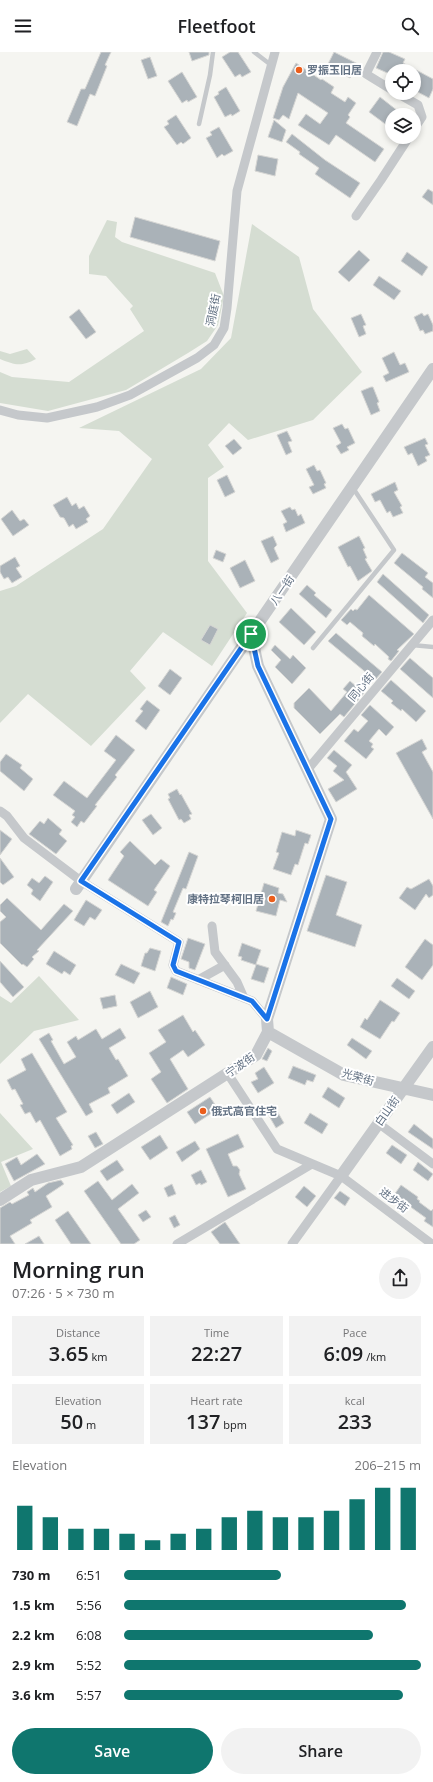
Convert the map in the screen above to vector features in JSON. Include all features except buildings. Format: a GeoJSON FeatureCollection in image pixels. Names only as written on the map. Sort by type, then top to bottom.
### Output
{"type":"FeatureCollection","features":[{"type":"Feature","properties":{"kind":"street","name":"洞庭街"},"geometry":{"type":"LineString","coordinates":[[0,410],[18,415],[47,418],[97,407],[130,395],[197,358],[214,345],[224,328],[227,308],[237,191],[275,52]]}},
{"type":"Feature","properties":{"kind":"street"},"geometry":{"type":"LineString","coordinates":[[377,52],[366,74],[385,86]]}},
{"type":"Feature","properties":{"kind":"street"},"geometry":{"type":"LineString","coordinates":[[408,100],[419,108]]}},
{"type":"Feature","properties":{"kind":"street"},"geometry":{"type":"LineString","coordinates":[[356,216],[404,144]]}},
{"type":"Feature","properties":{"kind":"street","name":"八一街"},"geometry":{"type":"LineString","coordinates":[[78,885],[433,369]]}},
{"type":"Feature","properties":{"kind":"street","name":"同心街"},"geometry":{"type":"LineString","coordinates":[[308,769],[433,620]]}},
{"type":"Feature","properties":{"kind":"street"},"geometry":{"type":"LineString","coordinates":[[251,634],[258,666],[331,819],[267,1019],[268,1032]]}},
{"type":"Feature","properties":{"kind":"street"},"geometry":{"type":"LineString","coordinates":[[0,811],[7,816],[24,838],[78,885],[179,942],[173,965],[176,971],[252,1001],[267,1019]]}},
{"type":"Feature","properties":{"kind":"street"},"geometry":{"type":"LineString","coordinates":[[212,926],[215,952],[237,982],[244,998]]}},
{"type":"Feature","properties":{"kind":"street"},"geometry":{"type":"LineString","coordinates":[[198,980],[225,965]]}},
{"type":"Feature","properties":{"kind":"street","name":"宁波街"},"geometry":{"type":"LineString","coordinates":[[0,1200],[31,1180],[81,1167],[256,1055],[268,1032]]}},
{"type":"Feature","properties":{"kind":"street","name":"光荣街"},"geometry":{"type":"LineString","coordinates":[[268,1032],[344,1075],[433,1095]]}},
{"type":"Feature","properties":{"kind":"street","name":"白山街"},"geometry":{"type":"LineString","coordinates":[[341,1176],[433,1047]]}},
{"type":"Feature","properties":{"kind":"street","name":"进步街"},"geometry":{"type":"LineString","coordinates":[[228,1074],[277,1149],[341,1176],[432,1244]]}},
{"type":"Feature","properties":{"kind":"street"},"geometry":{"type":"LineString","coordinates":[[378,1123],[433,1164]]}},
{"type":"Feature","properties":{"kind":"street"},"geometry":{"type":"LineString","coordinates":[[177,1244],[312,1164]]}},
{"type":"Feature","properties":{"kind":"street"},"geometry":{"type":"LineString","coordinates":[[292,1244],[341,1176]]}},
{"type":"Feature","properties":{"kind":"lane"},"geometry":{"type":"LineString","coordinates":[[199,124],[210,75],[213,52]]}},
{"type":"Feature","properties":{"kind":"lane"},"geometry":{"type":"LineString","coordinates":[[254,52],[271,65]]}},
{"type":"Feature","properties":{"kind":"lane"},"geometry":{"type":"LineString","coordinates":[[313,648],[394,550],[352,487]]}},
{"type":"Feature","properties":{"kind":"lane"},"geometry":{"type":"LineString","coordinates":[[412,645],[433,647]]}},
{"type":"Feature","properties":{"kind":"shaded area"},"geometry":{"type":"Polygon","coordinates":[[[107,220],[117,222],[115,237],[122,242],[215,273],[224,296],[218,325],[207,341],[126,390],[48,411],[0,403],[0,372],[12,377],[69,382],[144,331],[130,309],[133,306],[106,276],[89,274],[89,256],[107,220]]]}},
{"type":"Feature","properties":{"kind":"shaded area"},"geometry":{"type":"Polygon","coordinates":[[[252,224],[299,257],[313,309],[362,372],[313,420],[248,440],[229,423],[208,445],[224,467],[208,478],[208,561],[247,613],[212,666],[163,632],[130,671],[146,688],[91,746],[28,694],[0,723],[0,591],[16,586],[103,529],[152,459],[119,431],[79,428],[201,369],[231,338],[252,224]]]}},
{"type":"Feature","properties":{"kind":"shaded area"},"geometry":{"type":"Polygon","coordinates":[[[27,349],[36,359],[18,364],[0,359],[0,351],[10,354],[27,349]]]}},
{"type":"Feature","properties":{"kind":"shaded area"},"geometry":{"type":"Polygon","coordinates":[[[39,976],[79,1020],[34,1031],[0,1064],[0,996],[11,1003],[39,976]]]}},
{"type":"Feature","properties":{"kind":"shaded area"},"geometry":{"type":"Polygon","coordinates":[[[0,1113],[33,1149],[1,1162],[11,1186],[0,1192],[0,1113]]]}},
{"type":"Feature","properties":{"kind":"place","name":"罗振玉旧居"},"geometry":{"type":"Point","coordinates":[299,70]}},
{"type":"Feature","properties":{"kind":"place","name":"康特拉琴柯旧居"},"geometry":{"type":"Point","coordinates":[272,899]}},
{"type":"Feature","properties":{"kind":"place","name":"俄式高官住宅"},"geometry":{"type":"Point","coordinates":[203,1111]}},
{"type":"Feature","properties":{"kind":"route"},"geometry":{"type":"LineString","coordinates":[[251,634],[258,666],[331,819],[267,1019],[252,1001],[176,971],[173,965],[179,942],[81,881],[251,634]]}}]}
